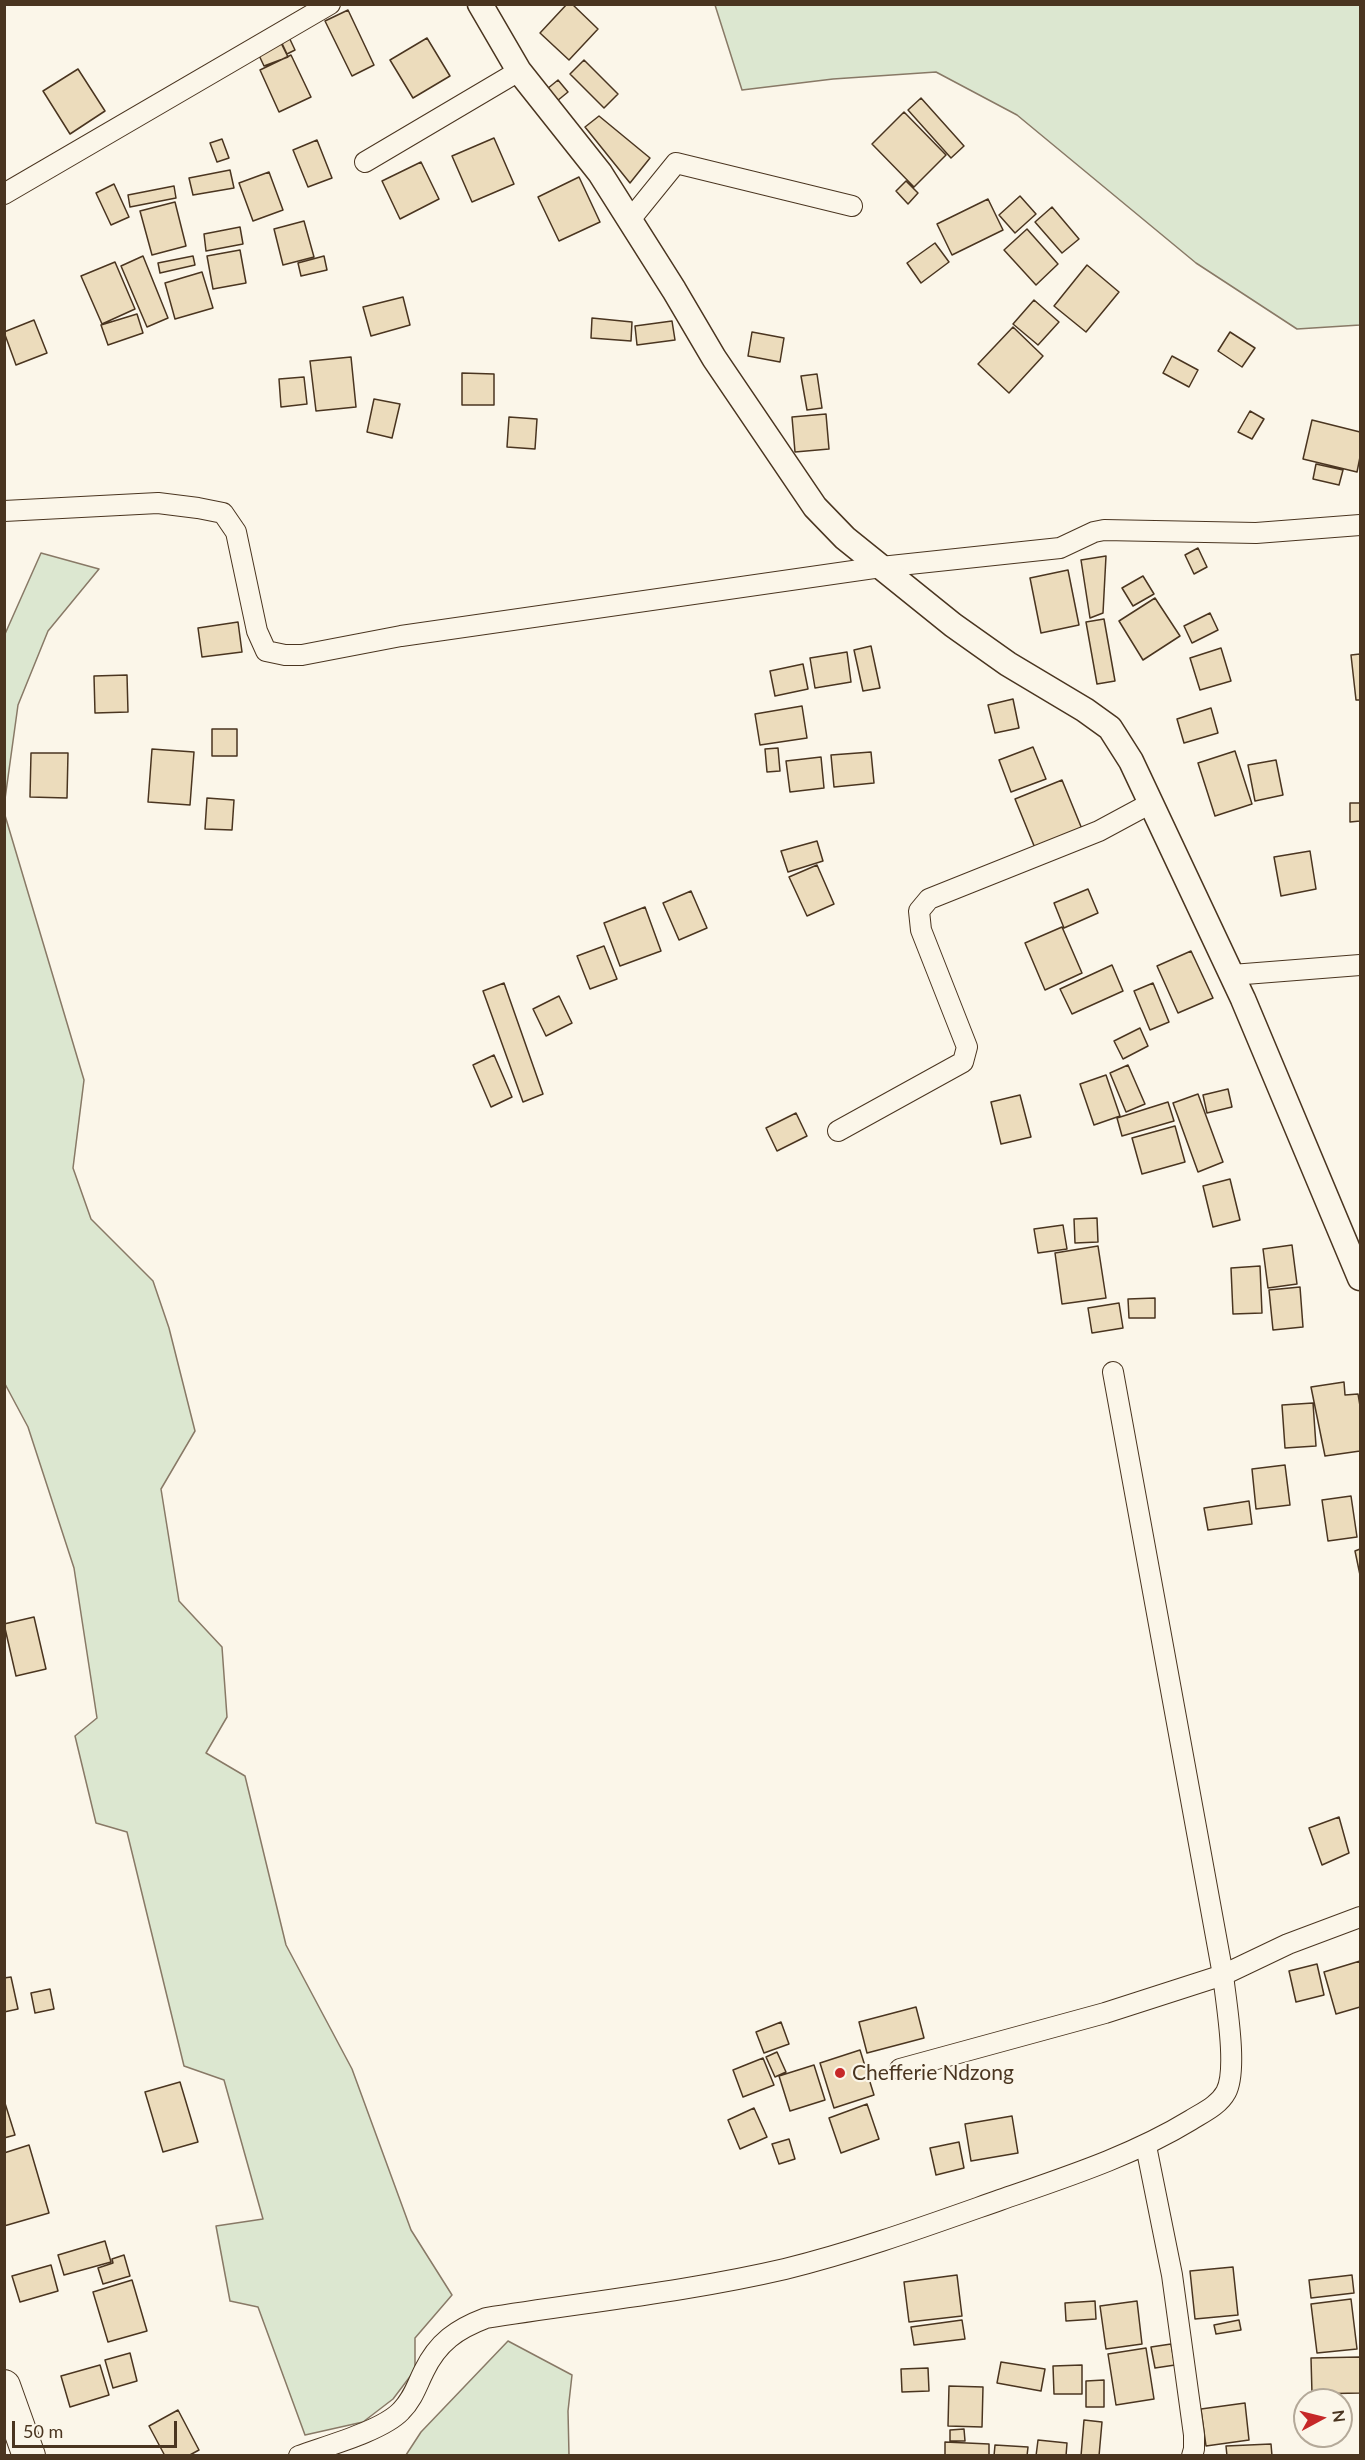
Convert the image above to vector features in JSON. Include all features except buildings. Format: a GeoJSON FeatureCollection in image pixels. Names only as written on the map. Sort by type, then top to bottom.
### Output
{"type":"FeatureCollection","features":[{"type":"Feature","properties":{"kind":"main road"},"geometry":{"type":"LineString","coordinates":[[4,2386],[29,2456]]}},
{"type":"Feature","properties":{"kind":"street"},"geometry":{"type":"LineString","coordinates":[[4,194],[330,4]]}},
{"type":"Feature","properties":{"kind":"street"},"geometry":{"type":"LineString","coordinates":[[480,4],[519,71],[600,173],[714,358],[815,507],[845,538],[953,625],[1008,664],[1085,710],[1110,728],[1131,761],[1232,975],[1360,1278]]}},
{"type":"Feature","properties":{"kind":"street"},"geometry":{"type":"LineString","coordinates":[[365,162],[519,71]]}},
{"type":"Feature","properties":{"kind":"street"},"geometry":{"type":"LineString","coordinates":[[629,221],[676,163],[852,206]]}},
{"type":"Feature","properties":{"kind":"street"},"geometry":{"type":"LineString","coordinates":[[4,511],[158,503],[223,513],[236,532],[257,631],[266,651],[285,655],[302,655],[401,636],[880,567],[1060,548],[1094,532],[1104,530],[1256,533],[1360,525]]}},
{"type":"Feature","properties":{"kind":"street"},"geometry":{"type":"LineString","coordinates":[[838,1131],[963,1062],[967,1047],[921,930],[919,911],[929,899],[1056,850],[1099,831],[1151,803]]}},
{"type":"Feature","properties":{"kind":"street"},"geometry":{"type":"LineString","coordinates":[[1232,975],[1360,965]]}},
{"type":"Feature","properties":{"kind":"street"},"geometry":{"type":"LineString","coordinates":[[299,2456],[380,2426],[400,2412],[415,2393],[425,2369],[441,2345],[462,2327],[486,2318],[649,2295],[784,2269],[872,2245],[1101,2165],[1146,2146],[1213,2106],[1226,2093],[1231,2080],[1231,2061],[1223,1975],[1113,1372]]}},
{"type":"Feature","properties":{"kind":"street"},"geometry":{"type":"LineString","coordinates":[[900,2069],[1105,2013],[1223,1975],[1288,1944],[1360,1917]]}},
{"type":"Feature","properties":{"kind":"street"},"geometry":{"type":"LineString","coordinates":[[1146,2146],[1172,2275],[1193,2423],[1192,2456]]}},
{"type":"Feature","properties":{"kind":"green space"},"geometry":{"type":"Polygon","coordinates":[[[715,5],[1360,5],[1360,325],[1297,329],[1196,263],[1017,115],[936,72],[833,79],[742,90],[715,5]]]}},
{"type":"Feature","properties":{"kind":"green space"},"geometry":{"type":"Polygon","coordinates":[[[41,553],[99,569],[48,631],[18,705],[5,799],[5,634],[41,553]]]}},
{"type":"Feature","properties":{"kind":"green space"},"geometry":{"type":"Polygon","coordinates":[[[4,812],[84,1080],[73,1168],[91,1219],[153,1281],[169,1328],[195,1431],[161,1489],[179,1601],[222,1647],[227,1717],[206,1753],[245,1776],[286,1945],[352,2069],[411,2230],[452,2295],[415,2338],[415,2370],[393,2399],[363,2422],[305,2435],[258,2307],[230,2301],[216,2226],[263,2219],[224,2080],[184,2066],[127,1832],[96,1823],[75,1736],[97,1718],[74,1568],[28,1427],[5,1384],[4,812]]]}},
{"type":"Feature","properties":{"kind":"green space"},"geometry":{"type":"Polygon","coordinates":[[[508,2341],[572,2375],[568,2411],[569,2455],[406,2455],[421,2432],[508,2341]]]}},
{"type":"Feature","properties":{"kind":"place","name":"Chefferie Ndzong"},"geometry":{"type":"Point","coordinates":[840,2073]}}]}
